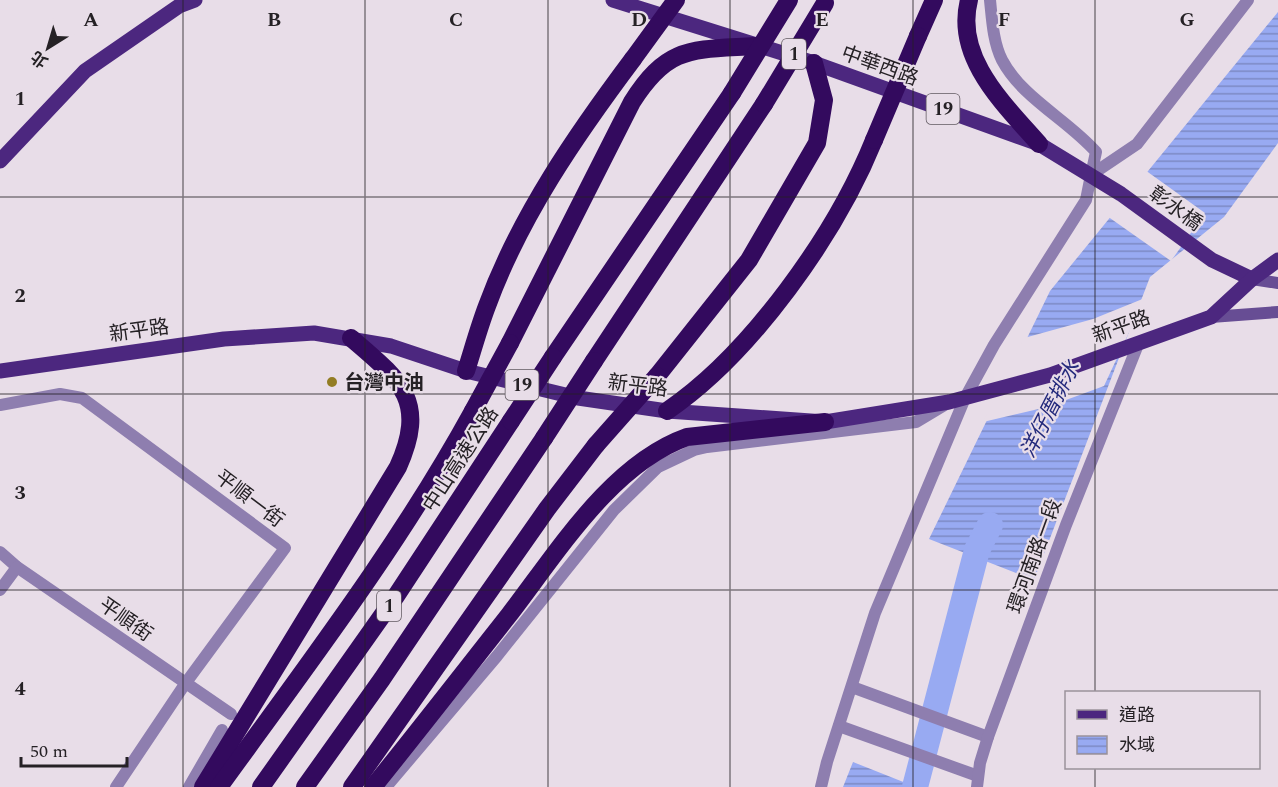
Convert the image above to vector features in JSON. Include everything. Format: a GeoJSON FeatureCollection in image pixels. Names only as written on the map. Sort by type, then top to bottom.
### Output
{"type":"FeatureCollection","features":[{"type":"Feature","properties":{"kind":"highway"},"geometry":{"type":"LineString","coordinates":[[466,371],[488,305],[521,230],[592,113],[676,0]]}},
{"type":"Feature","properties":{"kind":"highway","name":"中山高速公路"},"geometry":{"type":"LineString","coordinates":[[261,787],[396,596],[553,357],[732,93],[789,0]]}},
{"type":"Feature","properties":{"kind":"highway"},"geometry":{"type":"LineString","coordinates":[[667,411],[697,390],[726,362],[766,316],[799,272],[863,166],[934,0]]}},
{"type":"Feature","properties":{"kind":"highway"},"geometry":{"type":"LineString","coordinates":[[969,0],[969,43],[979,69],[1039,144]]}},
{"type":"Feature","properties":{"kind":"highway","name":"1"},"geometry":{"type":"LineString","coordinates":[[305,787],[394,661],[544,438],[764,104],[826,2]]}},
{"type":"Feature","properties":{"kind":"highway"},"geometry":{"type":"LineString","coordinates":[[219,787],[308,667],[436,480],[510,343],[632,102],[648,76],[668,60],[693,50],[755,46]]}},
{"type":"Feature","properties":{"kind":"highway"},"geometry":{"type":"LineString","coordinates":[[352,787],[547,509],[596,445],[657,376],[749,260],[817,143],[824,100],[814,63]]}},
{"type":"Feature","properties":{"kind":"highway"},"geometry":{"type":"LineString","coordinates":[[203,787],[398,467],[409,442],[412,417],[406,396],[396,379],[351,338]]}},
{"type":"Feature","properties":{"kind":"highway"},"geometry":{"type":"LineString","coordinates":[[374,787],[583,521],[634,466],[669,443],[687,437],[825,422]]}},
{"type":"Feature","properties":{"kind":"main road"},"geometry":{"type":"LineString","coordinates":[[0,161],[85,71],[178,6],[195,0]]}},
{"type":"Feature","properties":{"kind":"main road","name":"中華西路"},"geometry":{"type":"LineString","coordinates":[[613,0],[814,63],[1039,144],[1121,194]]}},
{"type":"Feature","properties":{"kind":"main road","name":"彰水橋"},"geometry":{"type":"LineString","coordinates":[[1121,194],[1206,256],[1252,279]]}},
{"type":"Feature","properties":{"kind":"main road","name":"19"},"geometry":{"type":"LineString","coordinates":[[1252,279],[1278,260]]}},
{"type":"Feature","properties":{"kind":"main road","name":"19"},"geometry":{"type":"LineString","coordinates":[[1252,279],[1278,273]]}},
{"type":"Feature","properties":{"kind":"main road"},"geometry":{"type":"LineString","coordinates":[[1252,279],[1278,283]]}},
{"type":"Feature","properties":{"kind":"main road","name":"新平路"},"geometry":{"type":"LineString","coordinates":[[0,371],[224,339],[314,333],[392,346],[466,371],[578,398],[667,411],[825,422],[950,402],[1050,375],[1211,316],[1252,279]]}},
{"type":"Feature","properties":{"kind":"main road"},"geometry":{"type":"LineString","coordinates":[[1211,316],[1278,312]]}},
{"type":"Feature","properties":{"kind":"street"},"geometry":{"type":"LineString","coordinates":[[821,787],[875,613],[965,398],[994,345],[1086,200],[1096,152],[1079,134],[1027,91],[1002,60],[993,28],[990,0]]}},
{"type":"Feature","properties":{"kind":"street"},"geometry":{"type":"LineString","coordinates":[[1091,175],[1137,144],[1248,0]]}},
{"type":"Feature","properties":{"kind":"street","name":"環河南路一段"},"geometry":{"type":"LineString","coordinates":[[978,781],[988,737],[1066,525],[1139,342]]}},
{"type":"Feature","properties":{"kind":"street","name":"平順一街"},"geometry":{"type":"LineString","coordinates":[[0,405],[60,394],[82,398],[285,548],[185,684],[116,787]]}},
{"type":"Feature","properties":{"kind":"street"},"geometry":{"type":"LineString","coordinates":[[386,787],[497,656],[614,510],[658,467],[694,450],[708,447],[916,422],[950,402]]}},
{"type":"Feature","properties":{"kind":"street","name":"平順街"},"geometry":{"type":"LineString","coordinates":[[0,552],[17,567],[231,714]]}},
{"type":"Feature","properties":{"kind":"street"},"geometry":{"type":"LineString","coordinates":[[0,590],[17,567]]}},
{"type":"Feature","properties":{"kind":"street"},"geometry":{"type":"LineString","coordinates":[[852,687],[988,737]]}},
{"type":"Feature","properties":{"kind":"street"},"geometry":{"type":"LineString","coordinates":[[839,726],[978,781]]}},
{"type":"Feature","properties":{"kind":"street"},"geometry":{"type":"LineString","coordinates":[[189,787],[222,730]]}},
{"type":"Feature","properties":{"kind":"water"},"geometry":{"type":"Polygon","coordinates":[[[1278,12],[1278,143],[1224,217],[1150,277],[1034,580],[929,539],[1050,291],[1278,12]]]}},
{"type":"Feature","properties":{"kind":"water"},"geometry":{"type":"Polygon","coordinates":[[[853,762],[916,787],[843,787],[853,762]]]}},
{"type":"Feature","properties":{"kind":"pier"},"geometry":{"type":"Polygon","coordinates":[[[1145,170],[1205,213],[1171,261],[1107,216],[1145,170]]]}},
{"type":"Feature","properties":{"kind":"pier"},"geometry":{"type":"Polygon","coordinates":[[[1145,298],[1104,386],[1047,407],[983,422],[1024,338],[1093,319],[1145,298]]]}},
{"type":"Feature","properties":{"kind":"pier"},"geometry":{"type":"Polygon","coordinates":[[[854,759],[917,784],[919,787],[851,760],[854,759]]]}},
{"type":"Feature","properties":{"kind":"waterway","name":"洋仔厝排水"},"geometry":{"type":"LineString","coordinates":[[915,787],[977,550],[990,525]]}},
{"type":"Feature","properties":{"kind":"place","name":"台灣中油"},"geometry":{"type":"Point","coordinates":[332,382]}}]}
